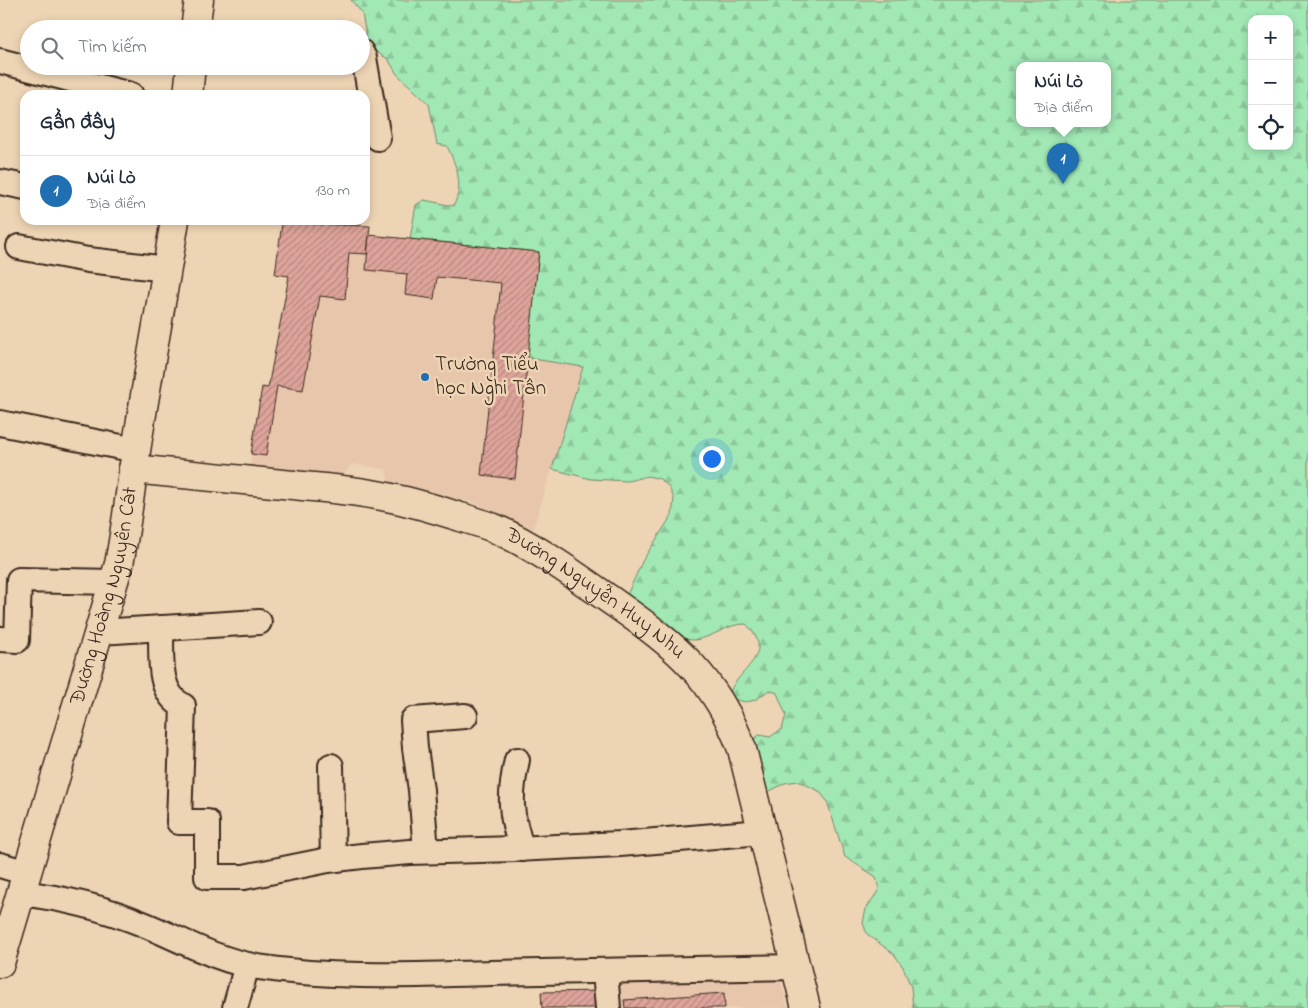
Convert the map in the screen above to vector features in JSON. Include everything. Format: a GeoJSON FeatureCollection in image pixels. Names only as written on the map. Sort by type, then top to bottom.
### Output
{"type":"FeatureCollection","features":[{"type":"Feature","properties":{"kind":"street"},"geometry":{"type":"LineString","coordinates":[[196,20],[199,0]]}},
{"type":"Feature","properties":{"kind":"street"},"geometry":{"type":"LineString","coordinates":[[0,61],[20,66]]}},
{"type":"Feature","properties":{"kind":"street"},"geometry":{"type":"LineString","coordinates":[[54,75],[111,90]]}},
{"type":"Feature","properties":{"kind":"street"},"geometry":{"type":"LineString","coordinates":[[189,90],[190,75]]}},
{"type":"Feature","properties":{"kind":"street"},"geometry":{"type":"LineString","coordinates":[[367,75],[370,90]]}},
{"type":"Feature","properties":{"kind":"street"},"geometry":{"type":"LineString","coordinates":[[370,92],[378,138]]}},
{"type":"Feature","properties":{"kind":"street"},"geometry":{"type":"LineString","coordinates":[[0,182],[20,186]]}},
{"type":"Feature","properties":{"kind":"street","name":"Đường Hoàng Nguyên Cát"},"geometry":{"type":"LineString","coordinates":[[0,963],[114,582],[127,520],[134,460],[167,269],[172,225]]}},
{"type":"Feature","properties":{"kind":"street"},"geometry":{"type":"LineString","coordinates":[[20,247],[98,261],[167,269]]}},
{"type":"Feature","properties":{"kind":"street"},"geometry":{"type":"LineString","coordinates":[[0,423],[134,460]]}},
{"type":"Feature","properties":{"kind":"street","name":"Đường Nguyễn Huy Nhu"},"geometry":{"type":"LineString","coordinates":[[134,460],[396,498],[432,508],[493,528],[518,540],[569,571],[652,629],[695,668],[725,709],[734,728],[742,749],[806,1008]]}},
{"type":"Feature","properties":{"kind":"street"},"geometry":{"type":"LineString","coordinates":[[0,639],[17,640],[19,580],[114,582]]}},
{"type":"Feature","properties":{"kind":"street"},"geometry":{"type":"LineString","coordinates":[[99,632],[259,622]]}},
{"type":"Feature","properties":{"kind":"street"},"geometry":{"type":"LineString","coordinates":[[161,628],[164,682],[171,698],[183,706],[179,822],[207,822],[207,877],[244,877],[333,859],[426,851],[620,844],[762,832]]}},
{"type":"Feature","properties":{"kind":"street"},"geometry":{"type":"LineString","coordinates":[[426,851],[422,790],[415,748],[413,720],[465,716]]}},
{"type":"Feature","properties":{"kind":"street"},"geometry":{"type":"LineString","coordinates":[[517,760],[511,787],[511,800],[516,832],[522,849]]}},
{"type":"Feature","properties":{"kind":"street"},"geometry":{"type":"LineString","coordinates":[[332,766],[333,859]]}},
{"type":"Feature","properties":{"kind":"street"},"geometry":{"type":"LineString","coordinates":[[0,865],[45,896],[106,910],[223,958],[247,965],[294,971],[374,976],[796,967]]}},
{"type":"Feature","properties":{"kind":"street"},"geometry":{"type":"LineString","coordinates":[[235,1008],[247,965]]}},
{"type":"Feature","properties":{"kind":"street"},"geometry":{"type":"LineString","coordinates":[[605,971],[608,1008]]}},
{"type":"Feature","properties":{"kind":"shaded area","name":"Trường Tiểu học Nghi Tân"},"geometry":{"type":"Polygon","coordinates":[[[282,225],[370,226],[370,235],[539,252],[583,367],[533,530],[474,503],[389,483],[386,469],[351,464],[342,477],[250,467],[262,387],[268,388],[289,276],[275,274],[282,225]]]}},
{"type":"Feature","properties":{"kind":"shaded area"},"geometry":{"type":"Polygon","coordinates":[[[779,976],[788,1008],[616,1008],[617,990],[619,986],[627,983],[779,976]]]}},
{"type":"Feature","properties":{"kind":"green space"},"geometry":{"type":"Polygon","coordinates":[[[351,0],[1308,0],[1308,1008],[913,1008],[911,987],[903,967],[894,954],[867,934],[863,923],[866,909],[878,891],[879,885],[875,876],[845,857],[827,801],[819,791],[798,781],[785,783],[768,792],[762,786],[763,768],[752,753],[753,740],[759,735],[770,737],[782,729],[786,715],[777,693],[769,690],[760,697],[748,702],[732,698],[731,689],[755,658],[758,651],[758,643],[754,634],[746,624],[739,624],[707,637],[693,640],[687,639],[677,634],[655,614],[630,602],[627,595],[643,560],[672,515],[674,499],[669,487],[660,479],[648,476],[628,481],[591,479],[552,469],[583,367],[527,358],[539,252],[410,239],[416,205],[424,200],[453,206],[457,198],[458,176],[447,146],[437,144],[429,104],[397,74],[388,59],[370,48],[370,20],[363,20],[362,13],[351,0]]]}},
{"type":"Feature","properties":{"kind":"building"},"geometry":{"type":"Polygon","coordinates":[[[282,225],[370,226],[367,254],[349,253],[345,299],[320,296],[303,390],[277,386],[266,456],[251,454],[262,387],[268,388],[289,276],[275,274],[282,225]]]}},
{"type":"Feature","properties":{"kind":"building"},"geometry":{"type":"Polygon","coordinates":[[[369,235],[539,252],[515,479],[481,475],[501,283],[437,277],[434,299],[405,295],[407,274],[366,270],[369,235]]]}},
{"type":"Feature","properties":{"kind":"building"},"geometry":{"type":"Polygon","coordinates":[[[601,991],[601,1008],[542,1008],[541,992],[601,991]]]}},
{"type":"Feature","properties":{"kind":"building"},"geometry":{"type":"Polygon","coordinates":[[[724,993],[725,1008],[625,1008],[624,1000],[724,993]]]}},
{"type":"Feature","properties":{"kind":"place","name":"Núi Lò"},"geometry":{"type":"Point","coordinates":[1063,184]}},
{"type":"Feature","properties":{"kind":"place","name":"Trường Tiểu học Nghi Tân"},"geometry":{"type":"Point","coordinates":[425,377]}}]}
